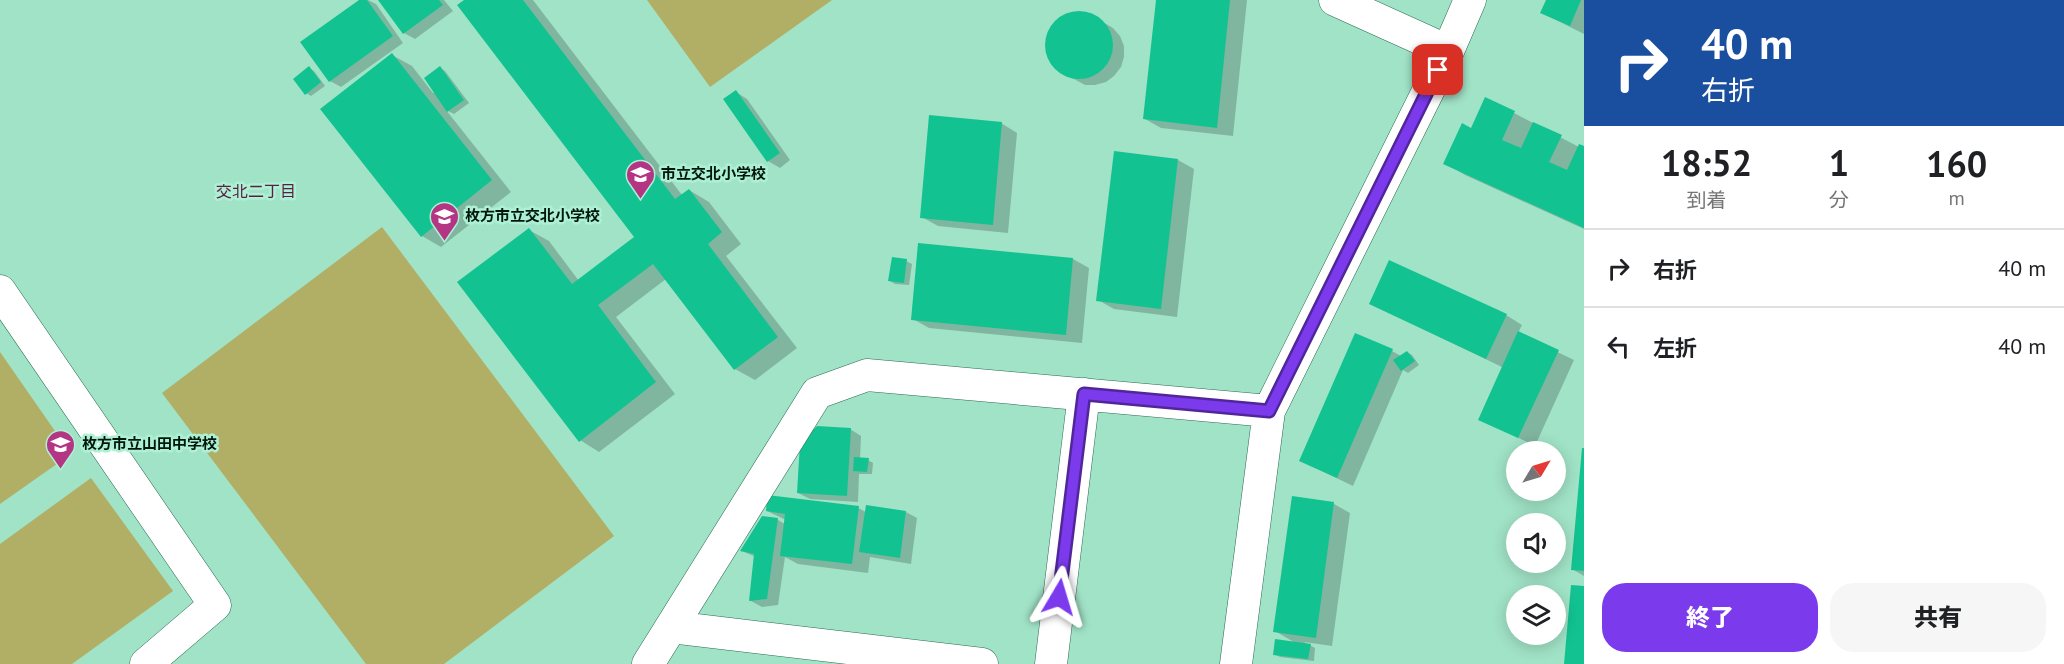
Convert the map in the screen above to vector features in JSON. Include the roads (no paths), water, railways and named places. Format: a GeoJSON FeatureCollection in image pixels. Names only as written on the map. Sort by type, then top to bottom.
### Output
{"type":"FeatureCollection","features":[{"type":"Feature","properties":{"kind":"street"},"geometry":{"type":"LineString","coordinates":[[1335,0],[1448,51]]}},
{"type":"Feature","properties":{"kind":"street"},"geometry":{"type":"LineString","coordinates":[[1236,664],[1269,411],[1448,51],[1470,0]]}},
{"type":"Feature","properties":{"kind":"street"},"geometry":{"type":"LineString","coordinates":[[0,291],[215,605],[146,664]]}},
{"type":"Feature","properties":{"kind":"street"},"geometry":{"type":"LineString","coordinates":[[648,664],[817,393],[867,375],[1269,411]]}},
{"type":"Feature","properties":{"kind":"street"},"geometry":{"type":"LineString","coordinates":[[1051,664],[1084,394]]}},
{"type":"Feature","properties":{"kind":"street"},"geometry":{"type":"LineString","coordinates":[[671,627],[828,655],[982,664]]}},
{"type":"Feature","properties":{"kind":"place","name":"市立交北小学校"},"geometry":{"type":"Point","coordinates":[640,200]}},
{"type":"Feature","properties":{"kind":"place","name":"枚方市立交北小学校"},"geometry":{"type":"Point","coordinates":[444,242]}},
{"type":"Feature","properties":{"kind":"place","name":"枚方市立山田中学校"},"geometry":{"type":"Point","coordinates":[61,470]}},
{"type":"Feature","properties":{"kind":"district","name":"交北二丁目"},"geometry":{"type":"Point","coordinates":[256,191]}}]}
